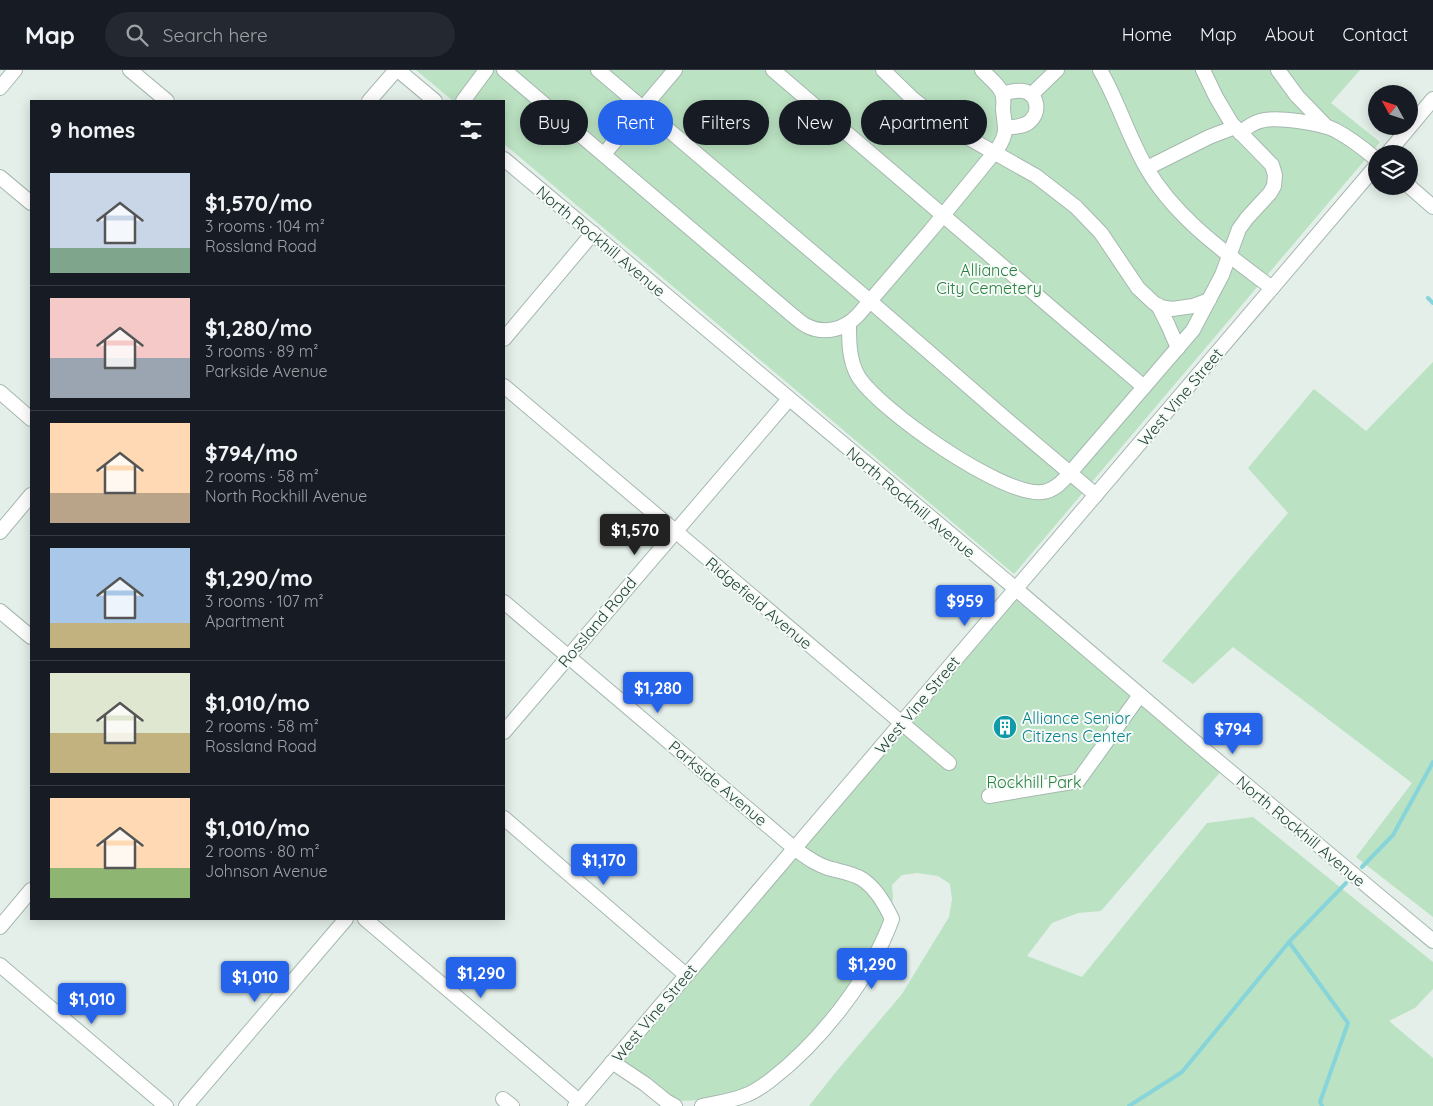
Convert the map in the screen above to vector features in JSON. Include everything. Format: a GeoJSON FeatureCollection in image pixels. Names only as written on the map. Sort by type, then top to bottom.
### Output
{"type":"FeatureCollection","features":[{"type":"Feature","properties":{"kind":"street"},"geometry":{"type":"LineString","coordinates":[[0,88],[15,70]]}},
{"type":"Feature","properties":{"kind":"street"},"geometry":{"type":"LineString","coordinates":[[130,70],[166,100]]}},
{"type":"Feature","properties":{"kind":"street"},"geometry":{"type":"LineString","coordinates":[[370,100],[397,70],[434,100]]}},
{"type":"Feature","properties":{"kind":"street"},"geometry":{"type":"LineString","coordinates":[[464,100],[486,70]]}},
{"type":"Feature","properties":{"kind":"street"},"geometry":{"type":"LineString","coordinates":[[504,70],[799,320],[817,329],[834,329],[852,322],[943,216],[1000,144],[1006,127],[1003,94],[1000,88],[982,70]]}},
{"type":"Feature","properties":{"kind":"street"},"geometry":{"type":"LineString","coordinates":[[598,70],[634,100]]}},
{"type":"Feature","properties":{"kind":"street"},"geometry":{"type":"LineString","coordinates":[[650,100],[674,70]]}},
{"type":"Feature","properties":{"kind":"street"},"geometry":{"type":"LineString","coordinates":[[773,70],[1144,387]]}},
{"type":"Feature","properties":{"kind":"street"},"geometry":{"type":"LineString","coordinates":[[882,70],[901,89],[939,120],[960,134],[1036,176],[1076,207],[1100,233],[1138,288],[1148,298],[1166,308],[1193,306],[1209,300]]}},
{"type":"Feature","properties":{"kind":"street"},"geometry":{"type":"LineString","coordinates":[[1031,95],[1057,70]]}},
{"type":"Feature","properties":{"kind":"street"},"geometry":{"type":"LineString","coordinates":[[1100,70],[1146,168],[1170,202],[1229,255],[1272,288]]}},
{"type":"Feature","properties":{"kind":"street"},"geometry":{"type":"LineString","coordinates":[[849,324],[851,359],[854,368],[867,388],[950,454],[1004,482],[1030,492],[1044,492],[1061,483],[1193,330],[1222,275],[1239,229],[1270,193],[1275,180],[1272,164],[1237,130],[1227,117],[1203,70]]}},
{"type":"Feature","properties":{"kind":"street"},"geometry":{"type":"LineString","coordinates":[[1278,70],[1297,96],[1326,126]]}},
{"type":"Feature","properties":{"kind":"street"},"geometry":{"type":"LineString","coordinates":[[1003,94],[1022,91],[1031,95],[1037,109],[1034,118],[1026,124],[1006,127]]}},
{"type":"Feature","properties":{"kind":"street"},"geometry":{"type":"LineString","coordinates":[[1395,145],[1433,99]]}},
{"type":"Feature","properties":{"kind":"street"},"geometry":{"type":"LineString","coordinates":[[1146,168],[1209,136],[1237,130],[1261,120],[1326,126],[1368,152]]}},
{"type":"Feature","properties":{"kind":"street"},"geometry":{"type":"LineString","coordinates":[[673,134],[1096,495]]}},
{"type":"Feature","properties":{"kind":"street"},"geometry":{"type":"LineString","coordinates":[[604,154],[612,145]]}},
{"type":"Feature","properties":{"kind":"street","name":"North Rockhill Avenue"},"geometry":{"type":"LineString","coordinates":[[505,160],[1433,941]]}},
{"type":"Feature","properties":{"kind":"street","name":"West Vine Street"},"geometry":{"type":"LineString","coordinates":[[577,1104],[1368,175]]}},
{"type":"Feature","properties":{"kind":"street"},"geometry":{"type":"LineString","coordinates":[[0,177],[30,202]]}},
{"type":"Feature","properties":{"kind":"street"},"geometry":{"type":"LineString","coordinates":[[1418,194],[1433,207]]}},
{"type":"Feature","properties":{"kind":"street"},"geometry":{"type":"LineString","coordinates":[[505,338],[593,234]]}},
{"type":"Feature","properties":{"kind":"street"},"geometry":{"type":"LineString","coordinates":[[1158,305],[1178,348]]}},
{"type":"Feature","properties":{"kind":"street","name":"Ridgefield Avenue"},"geometry":{"type":"LineString","coordinates":[[505,387],[949,764]]}},
{"type":"Feature","properties":{"kind":"street"},"geometry":{"type":"LineString","coordinates":[[0,392],[30,417]]}},
{"type":"Feature","properties":{"kind":"street","name":"Rossland Road"},"geometry":{"type":"LineString","coordinates":[[505,731],[789,399]]}},
{"type":"Feature","properties":{"kind":"street"},"geometry":{"type":"LineString","coordinates":[[0,532],[30,496]]}},
{"type":"Feature","properties":{"kind":"street","name":"Parkside Avenue"},"geometry":{"type":"LineString","coordinates":[[505,603],[794,848],[810,860],[825,867],[860,878],[874,889],[886,905],[892,919],[880,947],[859,984],[806,1050],[762,1086],[746,1095],[702,1106]]}},
{"type":"Feature","properties":{"kind":"street"},"geometry":{"type":"LineString","coordinates":[[0,611],[30,636]]}},
{"type":"Feature","properties":{"kind":"street"},"geometry":{"type":"LineString","coordinates":[[989,796],[1078,780],[1140,695]]}},
{"type":"Feature","properties":{"kind":"street"},"geometry":{"type":"LineString","coordinates":[[505,819],[686,975]]}},
{"type":"Feature","properties":{"kind":"street"},"geometry":{"type":"LineString","coordinates":[[0,927],[30,891]]}},
{"type":"Feature","properties":{"kind":"street"},"geometry":{"type":"LineString","coordinates":[[186,1106],[345,920]]}},
{"type":"Feature","properties":{"kind":"street"},"geometry":{"type":"LineString","coordinates":[[366,920],[577,1104]]}},
{"type":"Feature","properties":{"kind":"street"},"geometry":{"type":"LineString","coordinates":[[0,965],[166,1106]]}},
{"type":"Feature","properties":{"kind":"street"},"geometry":{"type":"LineString","coordinates":[[612,1062],[675,1106]]}},
{"type":"Feature","properties":{"kind":"green space","name":"Alliance City Cemetery"},"geometry":{"type":"Polygon","coordinates":[[[416,70],[1360,70],[1331,103],[1368,132],[1368,135],[1371,135],[1380,142],[1377,145],[1368,145],[1368,156],[1014,574],[505,145],[505,100],[452,100],[416,70]]]}},
{"type":"Feature","properties":{"kind":"green space"},"geometry":{"type":"Polygon","coordinates":[[[1433,362],[1433,917],[1356,857],[1412,783],[1233,647],[1193,684],[1162,661],[1288,513],[1248,468],[1314,389],[1366,431],[1433,362]]]}},
{"type":"Feature","properties":{"kind":"green space","name":"Rockhill Park"},"geometry":{"type":"Polygon","coordinates":[[[1019,597],[1222,770],[1101,911],[1078,913],[1052,923],[1027,956],[1082,977],[1207,823],[1253,817],[1433,962],[1433,989],[1415,1008],[1389,1021],[1433,1058],[1433,1106],[809,1106],[902,994],[949,917],[952,899],[950,884],[938,876],[917,873],[902,875],[892,885],[893,898],[889,917],[862,974],[806,1042],[757,1085],[733,1094],[704,1100],[678,1101],[623,1060],[1019,597]]]}},
{"type":"Feature","properties":{"kind":"waterway"},"geometry":{"type":"LineString","coordinates":[[1428,298],[1433,303]]}},
{"type":"Feature","properties":{"kind":"waterway"},"geometry":{"type":"LineString","coordinates":[[1362,867],[1393,835],[1433,762]]}},
{"type":"Feature","properties":{"kind":"waterway"},"geometry":{"type":"LineString","coordinates":[[1129,1106],[1182,1072],[1289,942],[1346,883]]}},
{"type":"Feature","properties":{"kind":"waterway"},"geometry":{"type":"LineString","coordinates":[[1289,942],[1348,1023],[1320,1102],[1322,1106]]}},
{"type":"Feature","properties":{"kind":"place","name":"Alliance Senior Citizens Center"},"geometry":{"type":"Point","coordinates":[1005,727]}}]}
